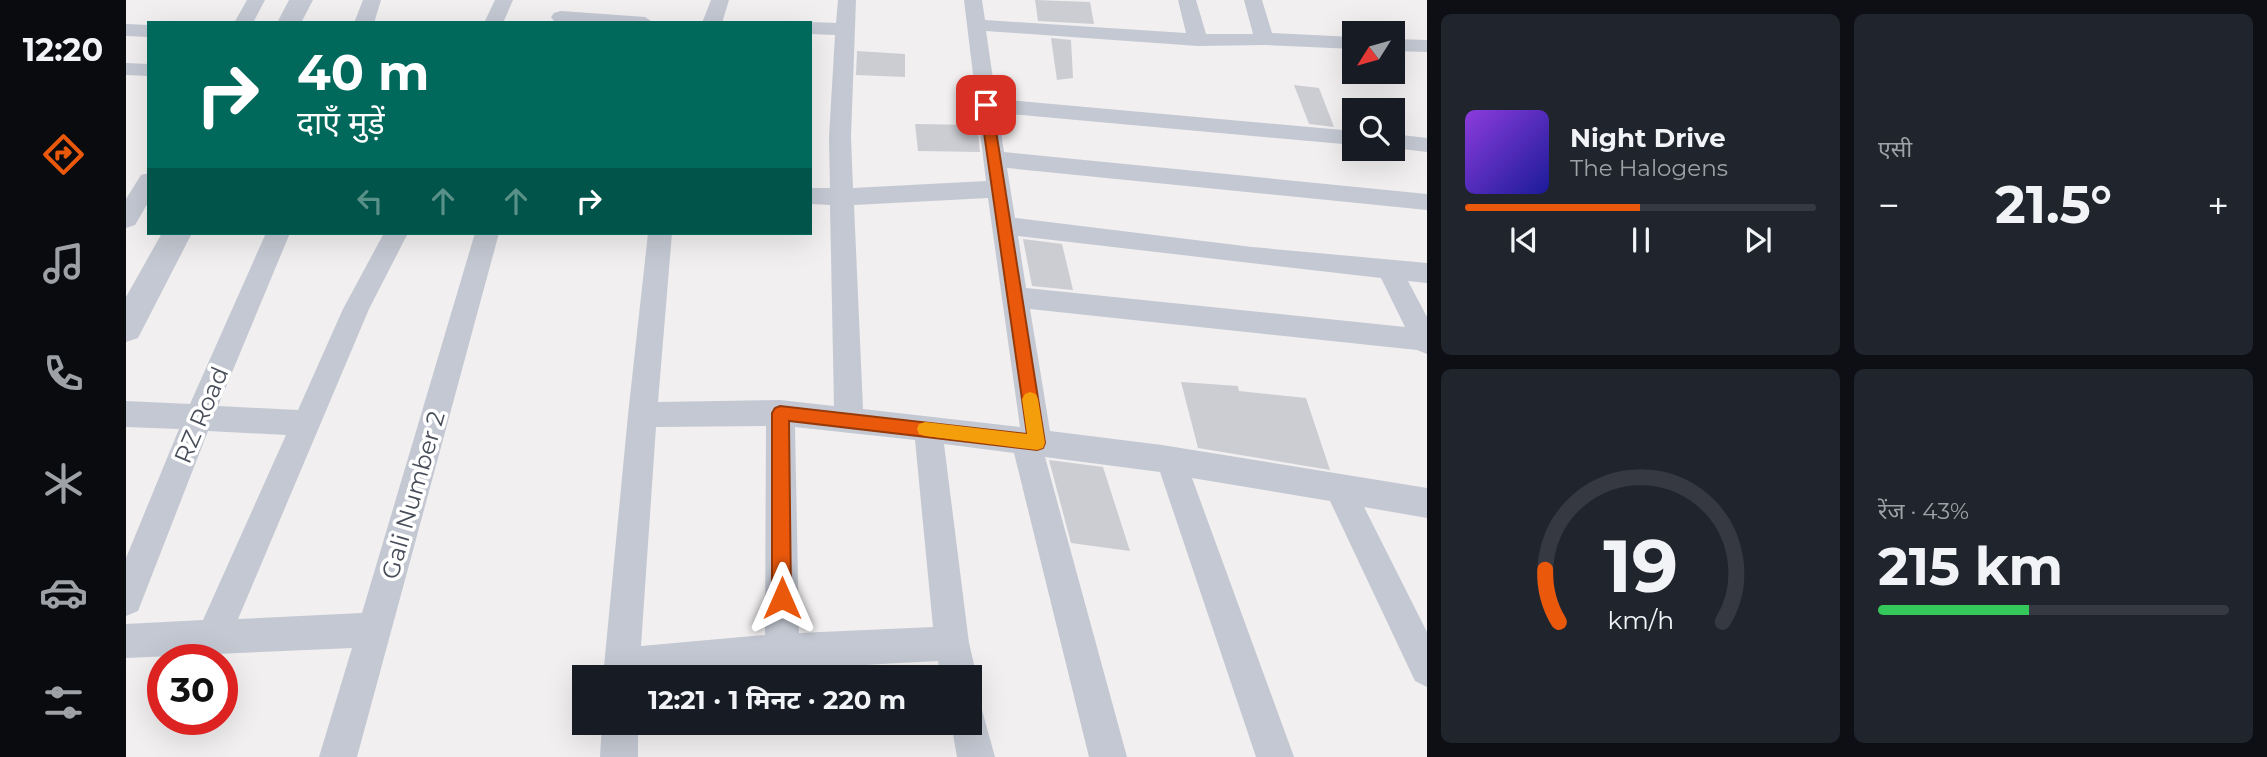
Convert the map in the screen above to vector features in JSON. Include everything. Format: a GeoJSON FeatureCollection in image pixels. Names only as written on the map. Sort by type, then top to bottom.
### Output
{"type":"FeatureCollection","features":[{"type":"Feature","properties":{"kind":"street"},"geometry":{"type":"LineString","coordinates":[[244,21],[256,0]]}},
{"type":"Feature","properties":{"kind":"street"},"geometry":{"type":"LineString","coordinates":[[290,21],[301,0]]}},
{"type":"Feature","properties":{"kind":"street"},"geometry":{"type":"LineString","coordinates":[[365,21],[372,0]]}},
{"type":"Feature","properties":{"kind":"street"},"geometry":{"type":"LineString","coordinates":[[495,21],[504,0]]}},
{"type":"Feature","properties":{"kind":"street"},"geometry":{"type":"LineString","coordinates":[[713,21],[720,0]]}},
{"type":"Feature","properties":{"kind":"street"},"geometry":{"type":"LineString","coordinates":[[847,0],[840,138],[849,421]]}},
{"type":"Feature","properties":{"kind":"street"},"geometry":{"type":"LineString","coordinates":[[973,0],[1015,297],[1031,442],[1108,757]]}},
{"type":"Feature","properties":{"kind":"street"},"geometry":{"type":"LineString","coordinates":[[1187,0],[1198,40]]}},
{"type":"Feature","properties":{"kind":"street"},"geometry":{"type":"LineString","coordinates":[[1253,0],[1264,39]]}},
{"type":"Feature","properties":{"kind":"street"},"geometry":{"type":"LineString","coordinates":[[563,13],[629,21]]}},
{"type":"Feature","properties":{"kind":"street"},"geometry":{"type":"LineString","coordinates":[[976,25],[1198,40],[1264,39],[1342,42]]}},
{"type":"Feature","properties":{"kind":"street"},"geometry":{"type":"LineString","coordinates":[[812,28],[845,29]]}},
{"type":"Feature","properties":{"kind":"street"},"geometry":{"type":"LineString","coordinates":[[126,30],[147,31]]}},
{"type":"Feature","properties":{"kind":"street"},"geometry":{"type":"LineString","coordinates":[[1405,45],[1427,46]]}},
{"type":"Feature","properties":{"kind":"street"},"geometry":{"type":"LineString","coordinates":[[126,69],[147,70]]}},
{"type":"Feature","properties":{"kind":"street"},"geometry":{"type":"LineString","coordinates":[[986,105],[1342,137]]}},
{"type":"Feature","properties":{"kind":"street"},"geometry":{"type":"LineString","coordinates":[[1405,142],[1427,145]]}},
{"type":"Feature","properties":{"kind":"street"},"geometry":{"type":"LineString","coordinates":[[995,159],[1427,202]]}},
{"type":"Feature","properties":{"kind":"street"},"geometry":{"type":"LineString","coordinates":[[126,219],[147,184]]}},
{"type":"Feature","properties":{"kind":"street"},"geometry":{"type":"LineString","coordinates":[[812,196],[1000,189]]}},
{"type":"Feature","properties":{"kind":"street"},"geometry":{"type":"LineString","coordinates":[[1005,226],[1252,256],[1427,273]]}},
{"type":"Feature","properties":{"kind":"street"},"geometry":{"type":"LineString","coordinates":[[126,328],[176,235]]}},
{"type":"Feature","properties":{"kind":"street","name":"RZ Road"},"geometry":{"type":"LineString","coordinates":[[126,599],[198,419],[277,235]]}},
{"type":"Feature","properties":{"kind":"street"},"geometry":{"type":"LineString","coordinates":[[213,638],[356,309],[395,235]]}},
{"type":"Feature","properties":{"kind":"street","name":"Gali Number 2"},"geometry":{"type":"LineString","coordinates":[[338,757],[486,235]]}},
{"type":"Feature","properties":{"kind":"street"},"geometry":{"type":"LineString","coordinates":[[621,665],[660,235]]}},
{"type":"Feature","properties":{"kind":"street"},"geometry":{"type":"LineString","coordinates":[[1389,269],[1426,341]]}},
{"type":"Feature","properties":{"kind":"street"},"geometry":{"type":"LineString","coordinates":[[1015,297],[1426,341]]}},
{"type":"Feature","properties":{"kind":"street"},"geometry":{"type":"LineString","coordinates":[[780,413],[782,651]]}},
{"type":"Feature","properties":{"kind":"street"},"geometry":{"type":"LineString","coordinates":[[642,415],[780,413],[928,429],[1171,461],[1427,503]]}},
{"type":"Feature","properties":{"kind":"street"},"geometry":{"type":"LineString","coordinates":[[126,414],[306,423]]}},
{"type":"Feature","properties":{"kind":"street"},"geometry":{"type":"LineString","coordinates":[[928,429],[957,665]]}},
{"type":"Feature","properties":{"kind":"street"},"geometry":{"type":"LineString","coordinates":[[1171,461],[1275,757]]}},
{"type":"Feature","properties":{"kind":"street"},"geometry":{"type":"LineString","coordinates":[[1339,488],[1427,670]]}},
{"type":"Feature","properties":{"kind":"street"},"geometry":{"type":"LineString","coordinates":[[126,641],[374,630]]}},
{"type":"Feature","properties":{"kind":"street"},"geometry":{"type":"LineString","coordinates":[[669,665],[782,651],[952,643]]}},
{"type":"Feature","properties":{"kind":"street"},"geometry":{"type":"LineString","coordinates":[[619,757],[620,735]]}},
{"type":"Feature","properties":{"kind":"street"},"geometry":{"type":"LineString","coordinates":[[971,735],[976,757]]}},
{"type":"Feature","properties":{"kind":"building"},"geometry":{"type":"Polygon","coordinates":[[[1035,0],[1090,2],[1094,24],[1038,21],[1035,0]]]}},
{"type":"Feature","properties":{"kind":"building"},"geometry":{"type":"Polygon","coordinates":[[[1051,38],[1071,40],[1073,78],[1057,80],[1051,38]]]}},
{"type":"Feature","properties":{"kind":"building"},"geometry":{"type":"Polygon","coordinates":[[[857,51],[905,54],[905,77],[856,75],[857,51]]]}},
{"type":"Feature","properties":{"kind":"building"},"geometry":{"type":"Polygon","coordinates":[[[1294,85],[1319,88],[1334,127],[1309,124],[1294,85]]]}},
{"type":"Feature","properties":{"kind":"building"},"geometry":{"type":"Polygon","coordinates":[[[915,124],[977,125],[980,152],[918,151],[915,124]]]}},
{"type":"Feature","properties":{"kind":"building"},"geometry":{"type":"Polygon","coordinates":[[[1023,239],[1062,244],[1073,290],[1032,286],[1023,239]]]}},
{"type":"Feature","properties":{"kind":"building"},"geometry":{"type":"Polygon","coordinates":[[[1181,382],[1238,386],[1239,391],[1306,398],[1330,470],[1198,448],[1181,382]]]}},
{"type":"Feature","properties":{"kind":"building"},"geometry":{"type":"Polygon","coordinates":[[[1049,460],[1103,467],[1130,551],[1071,543],[1049,460]]]}},
{"type":"Feature","properties":{"kind":"slow traffic"},"geometry":{"type":"LineString","coordinates":[[925,429],[1037,443],[1030,399]]}},
{"type":"Feature","properties":{"kind":"route"},"geometry":{"type":"LineString","coordinates":[[782,598],[780,413],[1037,443],[986,105]]}}]}
